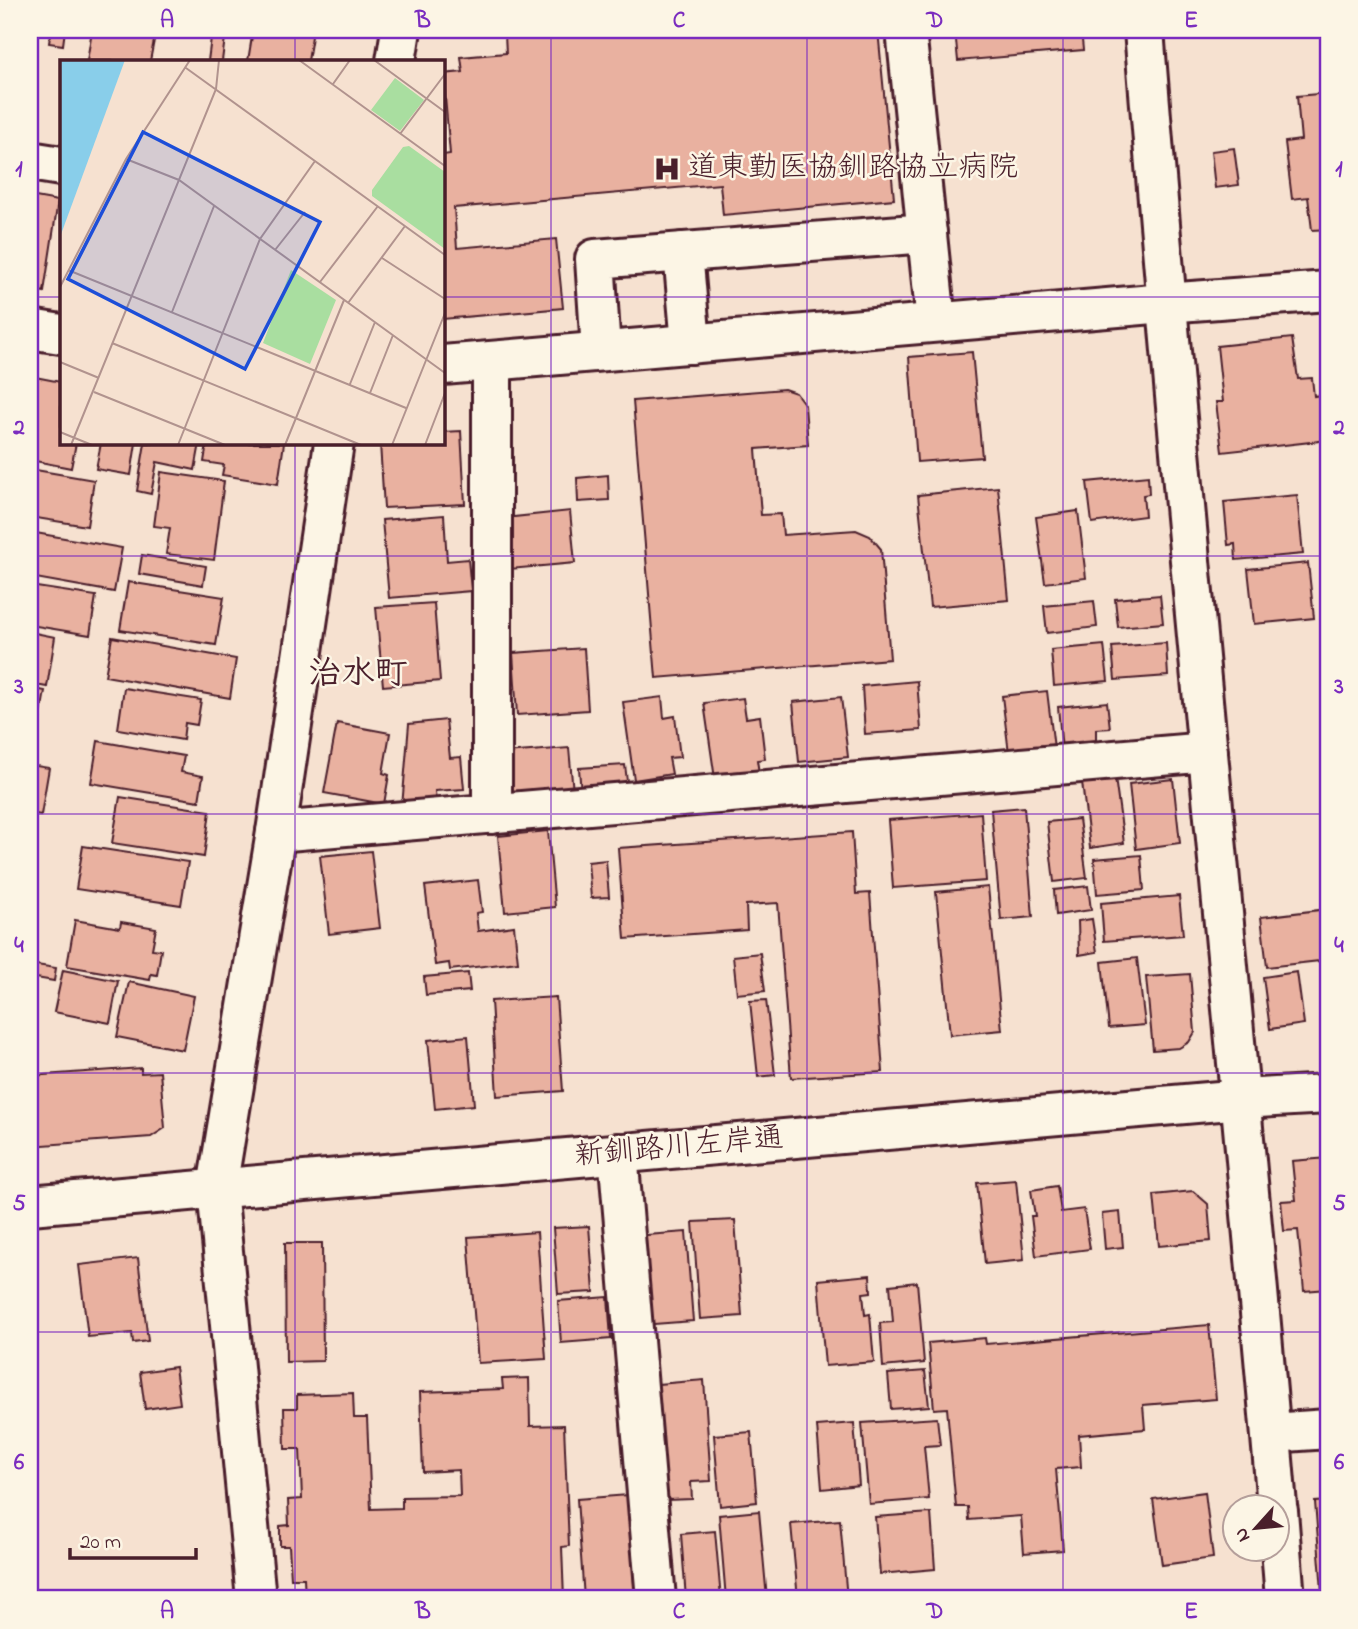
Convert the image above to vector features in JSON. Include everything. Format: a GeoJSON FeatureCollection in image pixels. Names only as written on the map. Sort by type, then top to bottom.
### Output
{"type":"FeatureCollection","features":[{"type":"Feature","properties":{"kind":"street"},"geometry":{"type":"LineString","coordinates":[[396,60],[401,30]]}},
{"type":"Feature","properties":{"kind":"street"},"geometry":{"type":"LineString","coordinates":[[906,30],[936,322]]}},
{"type":"Feature","properties":{"kind":"street"},"geometry":{"type":"LineString","coordinates":[[1148,30],[1165,303],[1242,1100],[1276,1492]]}},
{"type":"Feature","properties":{"kind":"street"},"geometry":{"type":"LineString","coordinates":[[30,161],[60,166]]}},
{"type":"Feature","properties":{"kind":"street"},"geometry":{"type":"LineString","coordinates":[[601,352],[594,259],[927,233]]}},
{"type":"Feature","properties":{"kind":"street"},"geometry":{"type":"LineString","coordinates":[[683,252],[691,344]]}},
{"type":"Feature","properties":{"kind":"street"},"geometry":{"type":"LineString","coordinates":[[444,365],[1328,291]]}},
{"type":"Feature","properties":{"kind":"street"},"geometry":{"type":"LineString","coordinates":[[30,329],[60,334]]}},
{"type":"Feature","properties":{"kind":"street"},"geometry":{"type":"LineString","coordinates":[[492,361],[492,814]]}},
{"type":"Feature","properties":{"kind":"street"},"geometry":{"type":"LineString","coordinates":[[256,1599],[216,1188],[276,832],[334,444]]}},
{"type":"Feature","properties":{"kind":"street"},"geometry":{"type":"LineString","coordinates":[[276,832],[1208,752]]}},
{"type":"Feature","properties":{"kind":"street","name":"新釧路川左岸通"},"geometry":{"type":"LineString","coordinates":[[30,1205],[1328,1094]]}},
{"type":"Feature","properties":{"kind":"street"},"geometry":{"type":"LineString","coordinates":[[618,1153],[656,1599]]}},
{"type":"Feature","properties":{"kind":"street"},"geometry":{"type":"LineString","coordinates":[[1271,1433],[1328,1429]]}},
{"type":"Feature","properties":{"kind":"street"},"geometry":{"type":"LineString","coordinates":[[1282,1562],[1285,1599]]}},
{"type":"Feature","properties":{"kind":"building"},"geometry":{"type":"Polygon","coordinates":[[[51,30],[65,30],[63,45],[49,43],[51,30]]]}},
{"type":"Feature","properties":{"kind":"building"},"geometry":{"type":"Polygon","coordinates":[[[92,30],[156,30],[150,60],[87,60],[92,30]]]}},
{"type":"Feature","properties":{"kind":"building"},"geometry":{"type":"Polygon","coordinates":[[[212,30],[226,30],[222,60],[208,60],[212,30]]]}},
{"type":"Feature","properties":{"kind":"building"},"geometry":{"type":"Polygon","coordinates":[[[253,30],[313,30],[308,60],[248,60],[253,30]]]}},
{"type":"Feature","properties":{"kind":"building","name":"道東勤医協釧路協立病院"},"geometry":{"type":"Polygon","coordinates":[[[563,30],[878,30],[894,199],[723,215],[720,184],[454,208],[457,248],[556,239],[563,308],[444,319],[444,155],[450,154],[444,74],[463,72],[461,57],[506,53],[505,35],[563,30]]]}},
{"type":"Feature","properties":{"kind":"building"},"geometry":{"type":"Polygon","coordinates":[[[955,30],[1081,30],[1083,50],[958,61],[955,30]]]}},
{"type":"Feature","properties":{"kind":"building"},"geometry":{"type":"Polygon","coordinates":[[[1328,93],[1328,229],[1312,230],[1308,197],[1292,199],[1285,142],[1301,140],[1297,96],[1328,93]]]}},
{"type":"Feature","properties":{"kind":"building"},"geometry":{"type":"Polygon","coordinates":[[[1234,148],[1239,185],[1215,188],[1211,151],[1234,148]]]}},
{"type":"Feature","properties":{"kind":"building"},"geometry":{"type":"Polygon","coordinates":[[[30,196],[58,201],[44,292],[30,289],[30,196]]]}},
{"type":"Feature","properties":{"kind":"building"},"geometry":{"type":"Polygon","coordinates":[[[1292,338],[1298,379],[1312,378],[1314,396],[1328,394],[1328,440],[1222,452],[1216,402],[1223,402],[1217,346],[1292,338]]]}},
{"type":"Feature","properties":{"kind":"building"},"geometry":{"type":"Polygon","coordinates":[[[972,352],[982,457],[917,462],[909,357],[972,352]]]}},
{"type":"Feature","properties":{"kind":"building"},"geometry":{"type":"Polygon","coordinates":[[[30,376],[60,382],[60,444],[76,444],[71,468],[30,460],[30,376]]]}},
{"type":"Feature","properties":{"kind":"building"},"geometry":{"type":"Polygon","coordinates":[[[784,389],[796,393],[805,405],[808,445],[756,449],[761,515],[781,514],[783,535],[856,530],[870,536],[881,549],[890,659],[656,678],[633,401],[784,389]]]}},
{"type":"Feature","properties":{"kind":"building"},"geometry":{"type":"Polygon","coordinates":[[[461,431],[465,504],[384,508],[380,444],[444,444],[444,432],[461,431]]]}},
{"type":"Feature","properties":{"kind":"building"},"geometry":{"type":"Polygon","coordinates":[[[101,444],[136,444],[131,475],[96,469],[101,444]]]}},
{"type":"Feature","properties":{"kind":"building"},"geometry":{"type":"Polygon","coordinates":[[[145,444],[200,444],[195,470],[157,462],[151,494],[137,491],[145,444]]]}},
{"type":"Feature","properties":{"kind":"building"},"geometry":{"type":"Polygon","coordinates":[[[207,444],[284,444],[278,484],[222,475],[224,465],[204,462],[207,444]]]}},
{"type":"Feature","properties":{"kind":"building"},"geometry":{"type":"Polygon","coordinates":[[[30,469],[94,480],[87,526],[30,517],[30,469]]]}},
{"type":"Feature","properties":{"kind":"building"},"geometry":{"type":"Polygon","coordinates":[[[161,472],[224,481],[214,560],[166,554],[170,528],[154,526],[161,472]]]}},
{"type":"Feature","properties":{"kind":"building"},"geometry":{"type":"Polygon","coordinates":[[[608,475],[609,500],[578,502],[577,478],[608,475]]]}},
{"type":"Feature","properties":{"kind":"building"},"geometry":{"type":"Polygon","coordinates":[[[1148,476],[1149,494],[1143,495],[1145,516],[1092,523],[1087,482],[1148,476]]]}},
{"type":"Feature","properties":{"kind":"building"},"geometry":{"type":"Polygon","coordinates":[[[998,487],[1009,600],[930,607],[918,495],[998,487]]]}},
{"type":"Feature","properties":{"kind":"building"},"geometry":{"type":"Polygon","coordinates":[[[1297,495],[1303,554],[1236,560],[1235,544],[1228,545],[1224,502],[1297,495]]]}},
{"type":"Feature","properties":{"kind":"building"},"geometry":{"type":"Polygon","coordinates":[[[570,511],[575,563],[510,569],[505,518],[570,511]]]}},
{"type":"Feature","properties":{"kind":"building"},"geometry":{"type":"Polygon","coordinates":[[[1078,511],[1086,578],[1045,583],[1036,517],[1078,511]]]}},
{"type":"Feature","properties":{"kind":"building"},"geometry":{"type":"Polygon","coordinates":[[[444,515],[447,561],[468,559],[471,591],[389,598],[382,520],[444,515]]]}},
{"type":"Feature","properties":{"kind":"building"},"geometry":{"type":"Polygon","coordinates":[[[30,532],[122,548],[114,592],[30,577],[30,532]]]}},
{"type":"Feature","properties":{"kind":"building"},"geometry":{"type":"Polygon","coordinates":[[[142,555],[206,566],[203,585],[139,574],[142,555]]]}},
{"type":"Feature","properties":{"kind":"building"},"geometry":{"type":"Polygon","coordinates":[[[1308,563],[1314,618],[1254,624],[1248,569],[1308,563]]]}},
{"type":"Feature","properties":{"kind":"building"},"geometry":{"type":"Polygon","coordinates":[[[128,582],[224,597],[216,645],[120,630],[128,582]]]}},
{"type":"Feature","properties":{"kind":"building"},"geometry":{"type":"Polygon","coordinates":[[[30,586],[96,596],[90,635],[30,625],[30,586]]]}},
{"type":"Feature","properties":{"kind":"building"},"geometry":{"type":"Polygon","coordinates":[[[1160,595],[1163,623],[1118,627],[1115,599],[1160,595]]]}},
{"type":"Feature","properties":{"kind":"building"},"geometry":{"type":"Polygon","coordinates":[[[1094,601],[1097,627],[1047,633],[1044,606],[1094,601]]]}},
{"type":"Feature","properties":{"kind":"building"},"geometry":{"type":"Polygon","coordinates":[[[434,603],[440,681],[383,686],[376,607],[434,603]]]}},
{"type":"Feature","properties":{"kind":"building"},"geometry":{"type":"Polygon","coordinates":[[[30,632],[55,637],[47,687],[30,684],[30,632]]]}},
{"type":"Feature","properties":{"kind":"building"},"geometry":{"type":"Polygon","coordinates":[[[112,637],[236,659],[230,698],[105,676],[112,637]]]}},
{"type":"Feature","properties":{"kind":"building"},"geometry":{"type":"Polygon","coordinates":[[[1166,643],[1168,676],[1115,680],[1112,647],[1166,643]]]}},
{"type":"Feature","properties":{"kind":"building"},"geometry":{"type":"Polygon","coordinates":[[[1104,645],[1108,681],[1054,686],[1051,650],[1104,645]]]}},
{"type":"Feature","properties":{"kind":"building"},"geometry":{"type":"Polygon","coordinates":[[[584,648],[588,710],[517,715],[513,653],[584,648]]]}},
{"type":"Feature","properties":{"kind":"building"},"geometry":{"type":"Polygon","coordinates":[[[917,681],[921,730],[865,734],[862,686],[917,681]]]}},
{"type":"Feature","properties":{"kind":"building"},"geometry":{"type":"Polygon","coordinates":[[[30,688],[45,691],[35,747],[30,746],[30,688]]]}},
{"type":"Feature","properties":{"kind":"building"},"geometry":{"type":"Polygon","coordinates":[[[124,688],[201,700],[197,725],[185,723],[183,740],[118,729],[124,688]]]}},
{"type":"Feature","properties":{"kind":"building"},"geometry":{"type":"Polygon","coordinates":[[[1047,691],[1054,748],[1009,753],[1002,696],[1047,691]]]}},
{"type":"Feature","properties":{"kind":"building"},"geometry":{"type":"Polygon","coordinates":[[[662,697],[664,718],[675,716],[680,757],[669,758],[672,774],[634,780],[623,702],[662,697]]]}},
{"type":"Feature","properties":{"kind":"building"},"geometry":{"type":"Polygon","coordinates":[[[841,697],[848,757],[799,762],[793,702],[841,697]]]}},
{"type":"Feature","properties":{"kind":"building"},"geometry":{"type":"Polygon","coordinates":[[[743,698],[746,718],[760,716],[765,759],[757,760],[759,773],[715,779],[704,703],[743,698]]]}},
{"type":"Feature","properties":{"kind":"building"},"geometry":{"type":"Polygon","coordinates":[[[1107,702],[1110,728],[1096,729],[1096,740],[1084,741],[1084,748],[1062,750],[1058,707],[1107,702]]]}},
{"type":"Feature","properties":{"kind":"building"},"geometry":{"type":"Polygon","coordinates":[[[446,720],[450,758],[461,757],[464,789],[435,791],[436,804],[402,807],[409,724],[446,720]]]}},
{"type":"Feature","properties":{"kind":"building"},"geometry":{"type":"Polygon","coordinates":[[[337,723],[390,733],[383,773],[389,775],[384,804],[324,793],[337,723]]]}},
{"type":"Feature","properties":{"kind":"building"},"geometry":{"type":"Polygon","coordinates":[[[98,741],[184,756],[181,772],[203,776],[199,801],[91,783],[98,741]]]}},
{"type":"Feature","properties":{"kind":"building"},"geometry":{"type":"Polygon","coordinates":[[[569,748],[573,792],[508,797],[505,753],[569,748]]]}},
{"type":"Feature","properties":{"kind":"building"},"geometry":{"type":"Polygon","coordinates":[[[30,765],[49,768],[41,815],[30,813],[30,765]]]}},
{"type":"Feature","properties":{"kind":"building"},"geometry":{"type":"Polygon","coordinates":[[[625,765],[628,789],[581,793],[579,768],[625,765]]]}},
{"type":"Feature","properties":{"kind":"building"},"geometry":{"type":"Polygon","coordinates":[[[1115,778],[1124,843],[1090,848],[1082,782],[1115,778]]]}},
{"type":"Feature","properties":{"kind":"building"},"geometry":{"type":"Polygon","coordinates":[[[1173,779],[1180,843],[1136,849],[1129,784],[1173,779]]]}},
{"type":"Feature","properties":{"kind":"building"},"geometry":{"type":"Polygon","coordinates":[[[120,797],[210,811],[204,857],[112,843],[120,797]]]}},
{"type":"Feature","properties":{"kind":"building"},"geometry":{"type":"Polygon","coordinates":[[[1024,807],[1033,917],[1001,920],[991,810],[1024,807]]]}},
{"type":"Feature","properties":{"kind":"building"},"geometry":{"type":"Polygon","coordinates":[[[981,813],[986,881],[893,888],[888,820],[981,813]]]}},
{"type":"Feature","properties":{"kind":"building"},"geometry":{"type":"Polygon","coordinates":[[[1079,819],[1087,878],[1054,882],[1047,822],[1079,819]]]}},
{"type":"Feature","properties":{"kind":"building"},"geometry":{"type":"Polygon","coordinates":[[[548,831],[555,907],[505,912],[498,836],[548,831]]]}},
{"type":"Feature","properties":{"kind":"building"},"geometry":{"type":"Polygon","coordinates":[[[852,832],[856,894],[870,893],[883,1072],[791,1078],[778,903],[746,905],[747,930],[625,939],[618,848],[852,832]]]}},
{"type":"Feature","properties":{"kind":"building"},"geometry":{"type":"Polygon","coordinates":[[[83,846],[188,862],[181,905],[76,889],[83,846]]]}},
{"type":"Feature","properties":{"kind":"building"},"geometry":{"type":"Polygon","coordinates":[[[371,851],[380,928],[329,934],[320,856],[371,851]]]}},
{"type":"Feature","properties":{"kind":"building"},"geometry":{"type":"Polygon","coordinates":[[[1141,855],[1144,890],[1097,894],[1094,859],[1141,855]]]}},
{"type":"Feature","properties":{"kind":"building"},"geometry":{"type":"Polygon","coordinates":[[[606,860],[609,897],[591,898],[588,862],[606,860]]]}},
{"type":"Feature","properties":{"kind":"building"},"geometry":{"type":"Polygon","coordinates":[[[478,880],[482,912],[476,913],[478,931],[514,926],[518,962],[450,970],[449,963],[435,965],[425,886],[478,880]]]}},
{"type":"Feature","properties":{"kind":"building"},"geometry":{"type":"Polygon","coordinates":[[[1088,886],[1091,910],[1056,915],[1054,890],[1088,886]]]}},
{"type":"Feature","properties":{"kind":"building"},"geometry":{"type":"Polygon","coordinates":[[[988,887],[1002,1030],[950,1035],[936,892],[988,887]]]}},
{"type":"Feature","properties":{"kind":"building"},"geometry":{"type":"Polygon","coordinates":[[[1179,896],[1183,935],[1104,941],[1101,903],[1179,896]]]}},
{"type":"Feature","properties":{"kind":"building"},"geometry":{"type":"Polygon","coordinates":[[[1328,909],[1328,960],[1267,967],[1261,917],[1328,909]]]}},
{"type":"Feature","properties":{"kind":"building"},"geometry":{"type":"Polygon","coordinates":[[[1092,919],[1097,952],[1079,955],[1078,921],[1092,919]]]}},
{"type":"Feature","properties":{"kind":"building"},"geometry":{"type":"Polygon","coordinates":[[[75,920],[120,928],[121,922],[156,928],[152,949],[161,950],[157,975],[151,974],[150,980],[67,966],[75,920]]]}},
{"type":"Feature","properties":{"kind":"building"},"geometry":{"type":"Polygon","coordinates":[[[760,953],[765,991],[737,994],[733,956],[760,953]]]}},
{"type":"Feature","properties":{"kind":"building"},"geometry":{"type":"Polygon","coordinates":[[[1137,958],[1145,1025],[1109,1028],[1102,962],[1137,958]]]}},
{"type":"Feature","properties":{"kind":"building"},"geometry":{"type":"Polygon","coordinates":[[[30,964],[56,968],[54,981],[30,977],[30,964]]]}},
{"type":"Feature","properties":{"kind":"building"},"geometry":{"type":"Polygon","coordinates":[[[63,970],[118,981],[110,1023],[54,1012],[63,970]]]}},
{"type":"Feature","properties":{"kind":"building"},"geometry":{"type":"Polygon","coordinates":[[[1297,972],[1304,1024],[1270,1029],[1263,977],[1297,972]]]}},
{"type":"Feature","properties":{"kind":"building"},"geometry":{"type":"Polygon","coordinates":[[[468,973],[470,991],[426,995],[424,977],[468,973]]]}},
{"type":"Feature","properties":{"kind":"building"},"geometry":{"type":"Polygon","coordinates":[[[1190,974],[1195,1032],[1189,1042],[1179,1048],[1153,1050],[1146,977],[1190,974]]]}},
{"type":"Feature","properties":{"kind":"building"},"geometry":{"type":"Polygon","coordinates":[[[129,982],[194,996],[183,1050],[117,1037],[129,982]]]}},
{"type":"Feature","properties":{"kind":"building"},"geometry":{"type":"Polygon","coordinates":[[[556,997],[563,1091],[497,1096],[491,1001],[556,997]]]}},
{"type":"Feature","properties":{"kind":"building"},"geometry":{"type":"Polygon","coordinates":[[[766,1000],[775,1075],[758,1077],[750,1001],[766,1000]]]}},
{"type":"Feature","properties":{"kind":"building"},"geometry":{"type":"Polygon","coordinates":[[[468,1036],[474,1105],[435,1109],[428,1040],[468,1036]]]}},
{"type":"Feature","properties":{"kind":"building"},"geometry":{"type":"Polygon","coordinates":[[[141,1068],[141,1073],[160,1072],[165,1128],[151,1137],[30,1146],[30,1076],[141,1068]]]}},
{"type":"Feature","properties":{"kind":"building"},"geometry":{"type":"Polygon","coordinates":[[[1328,1158],[1328,1289],[1304,1291],[1298,1230],[1284,1231],[1281,1201],[1296,1200],[1292,1161],[1328,1158]]]}},
{"type":"Feature","properties":{"kind":"building"},"geometry":{"type":"Polygon","coordinates":[[[1016,1180],[1024,1260],[985,1264],[977,1183],[1016,1180]]]}},
{"type":"Feature","properties":{"kind":"building"},"geometry":{"type":"Polygon","coordinates":[[[1057,1186],[1061,1212],[1084,1209],[1090,1249],[1036,1256],[1031,1190],[1057,1186]]]}},
{"type":"Feature","properties":{"kind":"building"},"geometry":{"type":"Polygon","coordinates":[[[1193,1191],[1208,1204],[1211,1241],[1159,1246],[1154,1195],[1193,1191]]]}},
{"type":"Feature","properties":{"kind":"building"},"geometry":{"type":"Polygon","coordinates":[[[1120,1212],[1123,1247],[1105,1249],[1102,1214],[1120,1212]]]}},
{"type":"Feature","properties":{"kind":"building"},"geometry":{"type":"Polygon","coordinates":[[[735,1220],[742,1316],[700,1319],[693,1222],[735,1220]]]}},
{"type":"Feature","properties":{"kind":"building"},"geometry":{"type":"Polygon","coordinates":[[[589,1226],[594,1292],[558,1294],[553,1228],[589,1226]]]}},
{"type":"Feature","properties":{"kind":"building"},"geometry":{"type":"Polygon","coordinates":[[[537,1232],[546,1359],[478,1363],[468,1237],[537,1232]]]}},
{"type":"Feature","properties":{"kind":"building"},"geometry":{"type":"Polygon","coordinates":[[[686,1232],[693,1321],[641,1325],[634,1236],[686,1232]]]}},
{"type":"Feature","properties":{"kind":"building"},"geometry":{"type":"Polygon","coordinates":[[[285,1243],[322,1243],[323,1361],[286,1362],[285,1243]]]}},
{"type":"Feature","properties":{"kind":"building"},"geometry":{"type":"Polygon","coordinates":[[[138,1258],[148,1341],[133,1343],[132,1333],[88,1337],[79,1265],[138,1258]]]}},
{"type":"Feature","properties":{"kind":"building"},"geometry":{"type":"Polygon","coordinates":[[[870,1275],[871,1292],[863,1293],[865,1315],[870,1314],[874,1362],[825,1366],[818,1280],[870,1275]]]}},
{"type":"Feature","properties":{"kind":"building"},"geometry":{"type":"Polygon","coordinates":[[[917,1282],[924,1363],[883,1367],[880,1323],[893,1322],[890,1285],[917,1282]]]}},
{"type":"Feature","properties":{"kind":"building"},"geometry":{"type":"Polygon","coordinates":[[[608,1297],[611,1339],[561,1343],[558,1301],[608,1297]]]}},
{"type":"Feature","properties":{"kind":"building"},"geometry":{"type":"Polygon","coordinates":[[[1209,1325],[1216,1399],[1143,1405],[1145,1429],[1079,1435],[1081,1467],[1056,1469],[1063,1550],[1024,1553],[1021,1516],[969,1520],[968,1507],[956,1507],[947,1408],[934,1409],[928,1343],[985,1338],[986,1344],[1209,1325]]]}},
{"type":"Feature","properties":{"kind":"building"},"geometry":{"type":"Polygon","coordinates":[[[175,1367],[180,1404],[145,1409],[140,1372],[175,1367]]]}},
{"type":"Feature","properties":{"kind":"building"},"geometry":{"type":"Polygon","coordinates":[[[925,1371],[929,1406],[891,1409],[888,1374],[925,1371]]]}},
{"type":"Feature","properties":{"kind":"building"},"geometry":{"type":"Polygon","coordinates":[[[529,1378],[530,1426],[564,1425],[569,1546],[562,1547],[564,1599],[305,1599],[304,1578],[291,1578],[289,1546],[280,1546],[280,1526],[289,1525],[288,1500],[302,1499],[300,1449],[285,1449],[284,1408],[297,1408],[297,1395],[353,1393],[354,1418],[367,1418],[371,1509],[402,1508],[402,1497],[460,1496],[459,1470],[423,1472],[420,1392],[503,1389],[502,1379],[529,1378]]]}},
{"type":"Feature","properties":{"kind":"building"},"geometry":{"type":"Polygon","coordinates":[[[704,1380],[711,1481],[691,1482],[692,1499],[667,1500],[658,1384],[704,1380]]]}},
{"type":"Feature","properties":{"kind":"building"},"geometry":{"type":"Polygon","coordinates":[[[937,1418],[940,1445],[924,1446],[929,1499],[869,1504],[862,1423],[937,1418]]]}},
{"type":"Feature","properties":{"kind":"building"},"geometry":{"type":"Polygon","coordinates":[[[854,1423],[859,1485],[822,1489],[817,1426],[854,1423]]]}},
{"type":"Feature","properties":{"kind":"building"},"geometry":{"type":"Polygon","coordinates":[[[751,1432],[757,1502],[720,1506],[714,1435],[751,1432]]]}},
{"type":"Feature","properties":{"kind":"building"},"geometry":{"type":"Polygon","coordinates":[[[1205,1492],[1213,1558],[1162,1565],[1153,1499],[1205,1492]]]}},
{"type":"Feature","properties":{"kind":"building"},"geometry":{"type":"Polygon","coordinates":[[[628,1495],[635,1599],[584,1599],[577,1499],[628,1495]]]}},
{"type":"Feature","properties":{"kind":"building"},"geometry":{"type":"Polygon","coordinates":[[[1328,1501],[1328,1591],[1322,1591],[1315,1502],[1328,1501]]]}},
{"type":"Feature","properties":{"kind":"building"},"geometry":{"type":"Polygon","coordinates":[[[759,1511],[767,1599],[726,1599],[719,1515],[759,1511]]]}},
{"type":"Feature","properties":{"kind":"building"},"geometry":{"type":"Polygon","coordinates":[[[931,1513],[935,1569],[880,1574],[875,1517],[931,1513]]]}},
{"type":"Feature","properties":{"kind":"building"},"geometry":{"type":"Polygon","coordinates":[[[840,1520],[847,1599],[798,1599],[791,1524],[840,1520]]]}},
{"type":"Feature","properties":{"kind":"building"},"geometry":{"type":"Polygon","coordinates":[[[715,1531],[721,1599],[686,1599],[681,1534],[715,1531]]]}},
{"type":"Feature","properties":{"kind":"place","name":"道東勤医協釧路協立病院"},"geometry":{"type":"Point","coordinates":[667,169]}},
{"type":"Feature","properties":{"kind":"district","name":"治水町"},"geometry":{"type":"Point","coordinates":[358,675]}}]}
